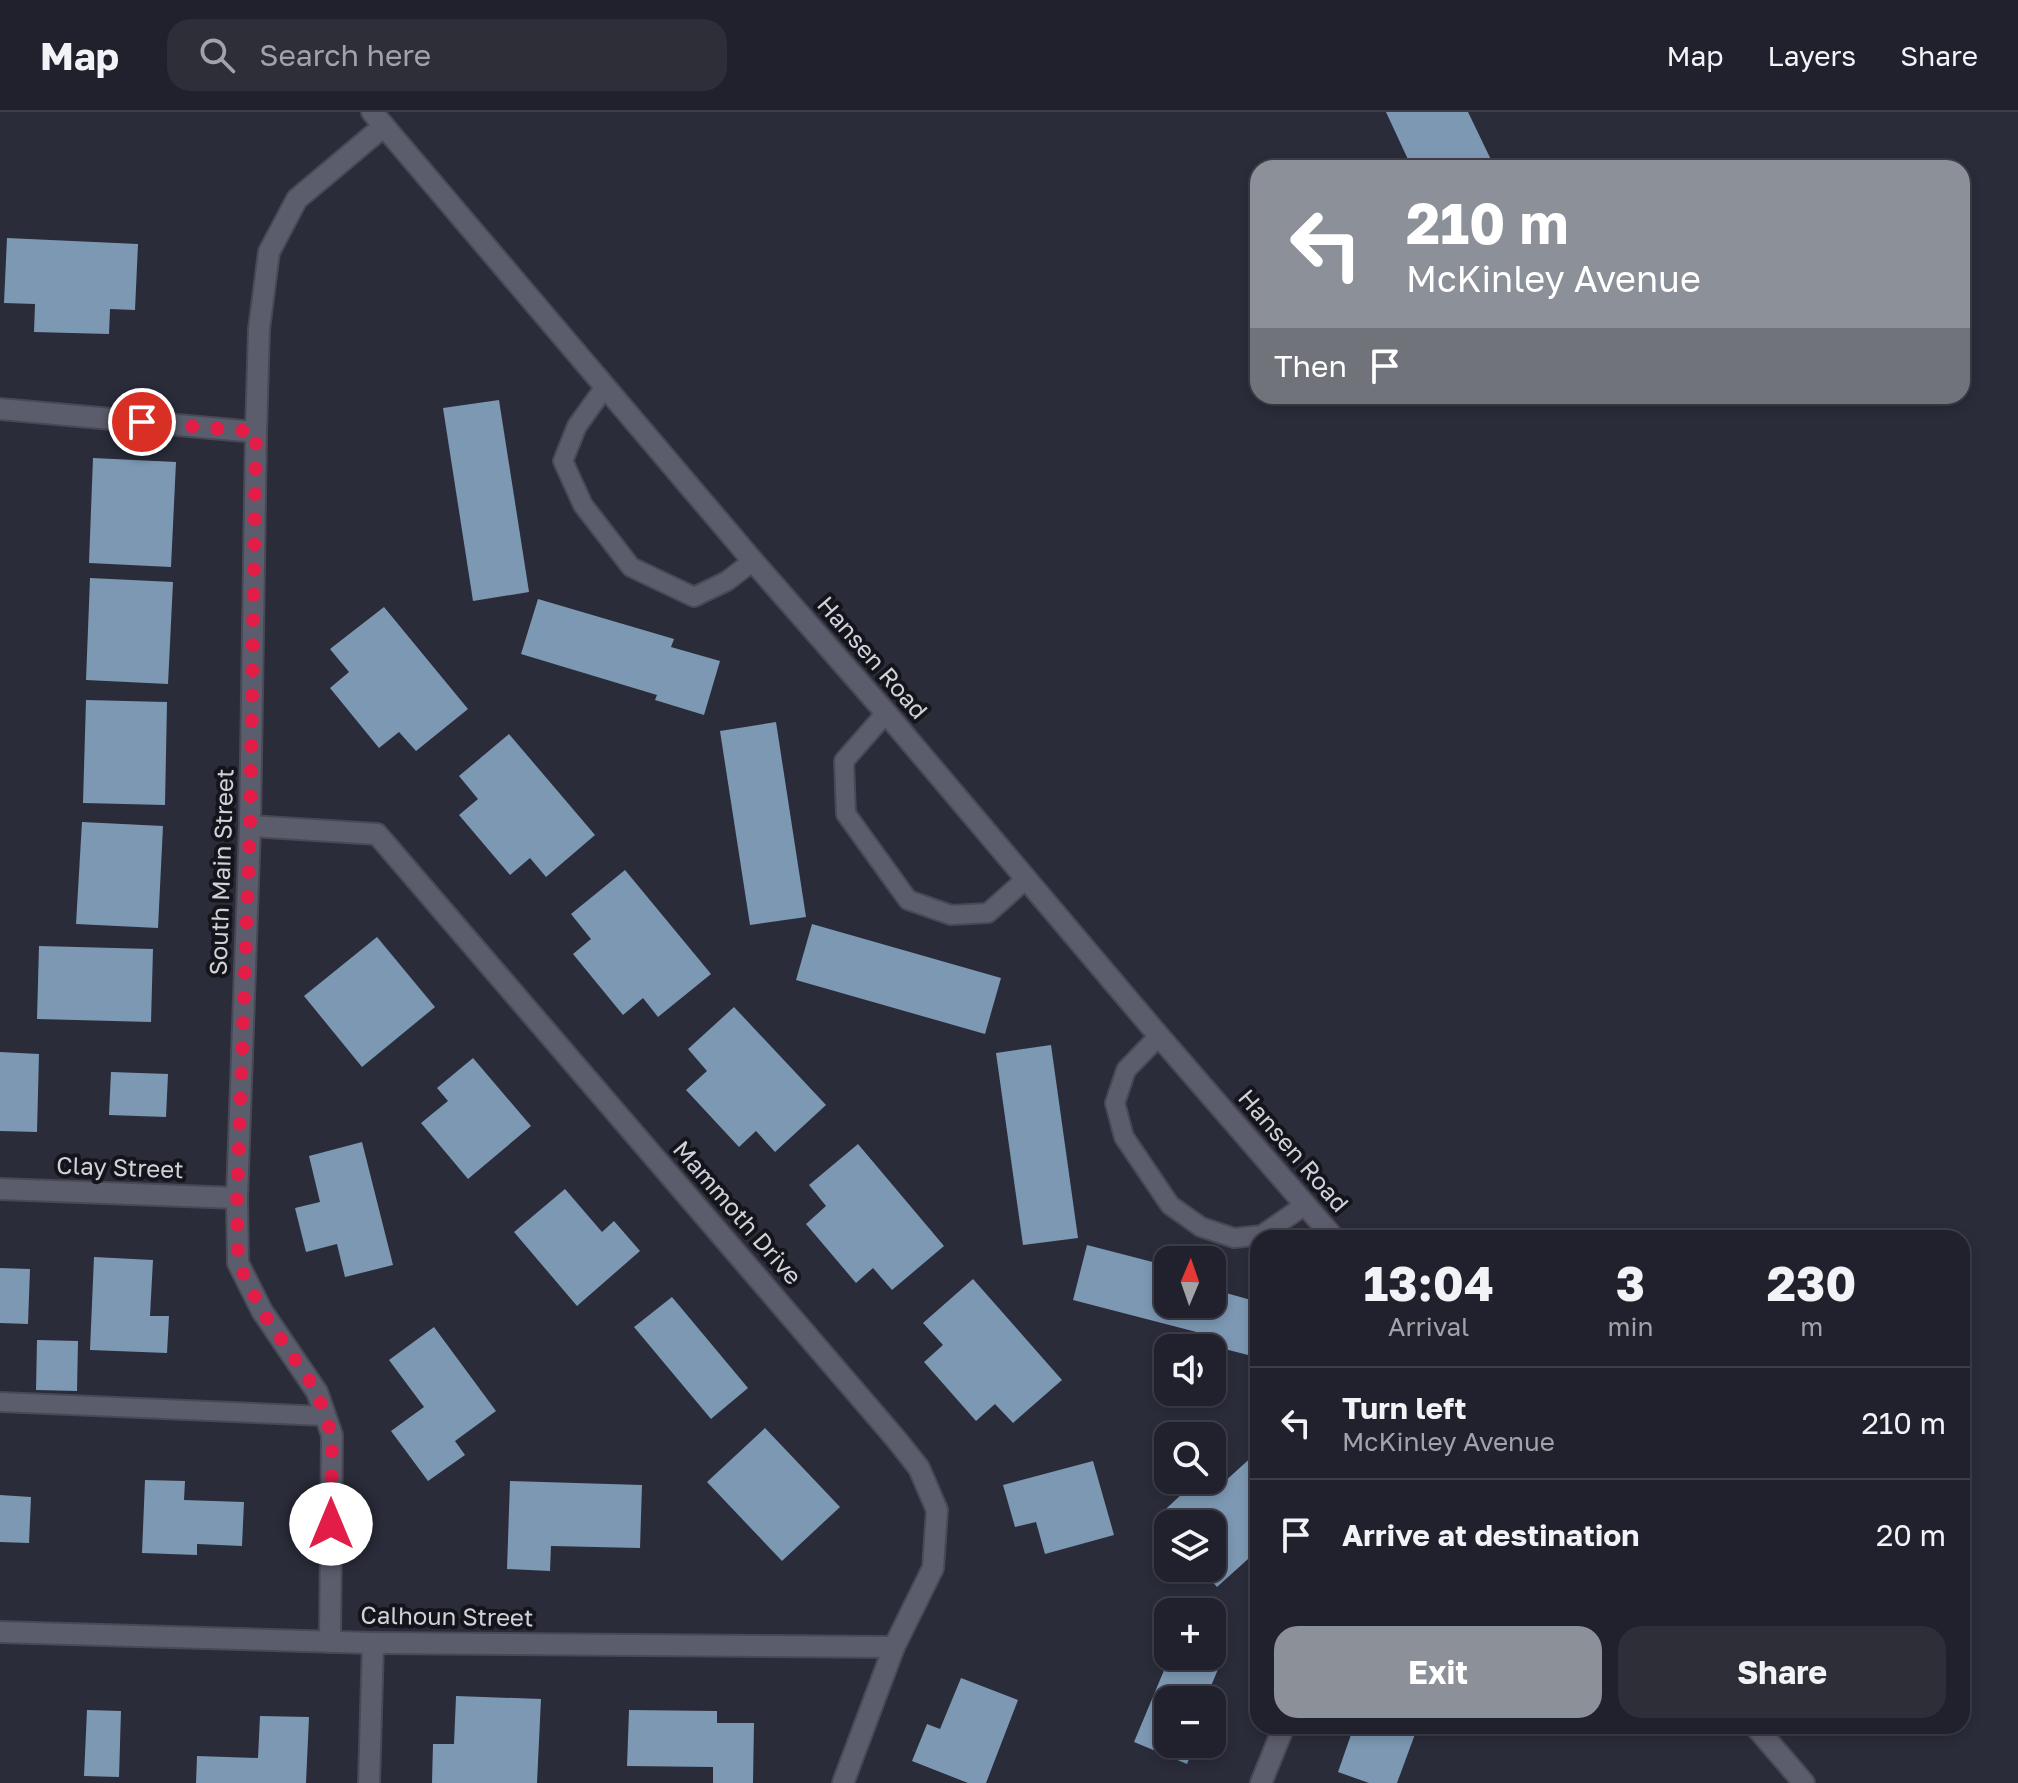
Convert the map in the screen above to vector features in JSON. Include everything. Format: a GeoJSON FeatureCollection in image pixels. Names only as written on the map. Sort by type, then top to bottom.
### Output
{"type":"FeatureCollection","features":[{"type":"Feature","properties":{"kind":"street","name":"Hansen Road"},"geometry":{"type":"LineString","coordinates":[[378,119],[1327,1230]]}},
{"type":"Feature","properties":{"kind":"street","name":"South Main Street"},"geometry":{"type":"LineString","coordinates":[[330,1642],[332,1435],[317,1392],[262,1311],[238,1263],[237,1198],[250,826],[259,329],[269,252],[297,199],[378,119]]}},
{"type":"Feature","properties":{"kind":"street"},"geometry":{"type":"LineString","coordinates":[[0,409],[256,432]]}},
{"type":"Feature","properties":{"kind":"street","name":"Mammoth Drive"},"geometry":{"type":"LineString","coordinates":[[250,826],[377,834],[919,1468],[937,1510],[933,1568],[894,1647],[843,1783]]}},
{"type":"Feature","properties":{"kind":"street","name":"Clay Street"},"geometry":{"type":"LineString","coordinates":[[0,1189],[237,1198]]}},
{"type":"Feature","properties":{"kind":"street","name":"Calhoun Street"},"geometry":{"type":"LineString","coordinates":[[0,1632],[373,1643],[894,1647]]}},
{"type":"Feature","properties":{"kind":"street"},"geometry":{"type":"LineString","coordinates":[[369,1783],[373,1643]]}},
{"type":"Feature","properties":{"kind":"street"},"geometry":{"type":"LineString","coordinates":[[1261,1783],[1281,1734]]}},
{"type":"Feature","properties":{"kind":"street"},"geometry":{"type":"LineString","coordinates":[[1762,1734],[1804,1783]]}},
{"type":"Feature","properties":{"kind":"lane"},"geometry":{"type":"LineString","coordinates":[[605,387],[577,426],[563,461],[583,505],[631,567],[694,597],[727,581],[753,561]]}},
{"type":"Feature","properties":{"kind":"lane"},"geometry":{"type":"LineString","coordinates":[[886,713],[844,761],[846,814],[908,900],[951,915],[988,913],[1026,879]]}},
{"type":"Feature","properties":{"kind":"lane"},"geometry":{"type":"LineString","coordinates":[[1159,1036],[1126,1070],[1115,1103],[1124,1137],[1170,1205],[1201,1227],[1234,1238],[1250,1236]]}},
{"type":"Feature","properties":{"kind":"lane"},"geometry":{"type":"LineString","coordinates":[[1269,1230],[1305,1205]]}},
{"type":"Feature","properties":{"kind":"lane"},"geometry":{"type":"LineString","coordinates":[[0,1402],[325,1416]]}},
{"type":"Feature","properties":{"kind":"building"},"geometry":{"type":"Polygon","coordinates":[[[1386,112],[1468,112],[1491,160],[1408,160],[1386,112]]]}},
{"type":"Feature","properties":{"kind":"building"},"geometry":{"type":"Polygon","coordinates":[[[7,238],[138,244],[135,310],[110,309],[109,334],[34,332],[35,304],[4,303],[7,238]]]}},
{"type":"Feature","properties":{"kind":"building"},"geometry":{"type":"Polygon","coordinates":[[[499,400],[529,592],[473,601],[443,408],[499,400]]]}},
{"type":"Feature","properties":{"kind":"building"},"geometry":{"type":"Polygon","coordinates":[[[93,458],[176,462],[171,567],[89,563],[93,458]]]}},
{"type":"Feature","properties":{"kind":"building"},"geometry":{"type":"Polygon","coordinates":[[[90,578],[173,582],[168,684],[86,680],[90,578]]]}},
{"type":"Feature","properties":{"kind":"building"},"geometry":{"type":"Polygon","coordinates":[[[538,599],[674,639],[671,647],[720,661],[704,715],[655,700],[657,695],[521,654],[538,599]]]}},
{"type":"Feature","properties":{"kind":"building"},"geometry":{"type":"Polygon","coordinates":[[[384,607],[468,709],[416,751],[399,732],[379,748],[330,688],[349,672],[330,649],[384,607]]]}},
{"type":"Feature","properties":{"kind":"building"},"geometry":{"type":"Polygon","coordinates":[[[86,700],[167,702],[165,805],[83,803],[86,700]]]}},
{"type":"Feature","properties":{"kind":"building"},"geometry":{"type":"Polygon","coordinates":[[[776,722],[806,917],[750,925],[720,731],[776,722]]]}},
{"type":"Feature","properties":{"kind":"building"},"geometry":{"type":"Polygon","coordinates":[[[509,734],[595,835],[546,877],[530,858],[510,875],[459,815],[478,799],[459,776],[509,734]]]}},
{"type":"Feature","properties":{"kind":"building"},"geometry":{"type":"Polygon","coordinates":[[[82,822],[163,826],[158,928],[76,924],[82,822]]]}},
{"type":"Feature","properties":{"kind":"building"},"geometry":{"type":"Polygon","coordinates":[[[625,870],[711,974],[658,1017],[643,998],[623,1015],[573,954],[591,939],[571,914],[625,870]]]}},
{"type":"Feature","properties":{"kind":"building"},"geometry":{"type":"Polygon","coordinates":[[[812,924],[1001,978],[985,1034],[796,980],[812,924]]]}},
{"type":"Feature","properties":{"kind":"building"},"geometry":{"type":"Polygon","coordinates":[[[377,937],[435,1007],[362,1067],[304,996],[377,937]]]}},
{"type":"Feature","properties":{"kind":"building"},"geometry":{"type":"Polygon","coordinates":[[[39,946],[153,949],[151,1022],[37,1019],[39,946]]]}},
{"type":"Feature","properties":{"kind":"building"},"geometry":{"type":"Polygon","coordinates":[[[734,1007],[826,1105],[775,1152],[756,1131],[739,1147],[686,1090],[707,1071],[688,1049],[734,1007]]]}},
{"type":"Feature","properties":{"kind":"building"},"geometry":{"type":"Polygon","coordinates":[[[1051,1045],[1078,1238],[1023,1245],[996,1053],[1051,1045]]]}},
{"type":"Feature","properties":{"kind":"building"},"geometry":{"type":"Polygon","coordinates":[[[0,1052],[39,1054],[37,1132],[0,1131],[0,1052]]]}},
{"type":"Feature","properties":{"kind":"building"},"geometry":{"type":"Polygon","coordinates":[[[473,1058],[531,1126],[468,1179],[421,1123],[448,1101],[437,1088],[473,1058]]]}},
{"type":"Feature","properties":{"kind":"building"},"geometry":{"type":"Polygon","coordinates":[[[111,1072],[168,1074],[166,1117],[109,1115],[111,1072]]]}},
{"type":"Feature","properties":{"kind":"building"},"geometry":{"type":"Polygon","coordinates":[[[362,1142],[393,1265],[345,1277],[337,1244],[306,1252],[295,1208],[320,1202],[309,1156],[362,1142]]]}},
{"type":"Feature","properties":{"kind":"building"},"geometry":{"type":"Polygon","coordinates":[[[858,1144],[944,1246],[892,1290],[873,1268],[856,1283],[806,1224],[826,1206],[809,1185],[858,1144]]]}},
{"type":"Feature","properties":{"kind":"building"},"geometry":{"type":"Polygon","coordinates":[[[565,1189],[602,1232],[614,1221],[640,1251],[577,1306],[514,1232],[565,1189]]]}},
{"type":"Feature","properties":{"kind":"building"},"geometry":{"type":"Polygon","coordinates":[[[1087,1245],[1154,1262],[1154,1318],[1226,1318],[1226,1293],[1250,1300],[1250,1355],[1226,1349],[1226,1334],[1204,1334],[1073,1300],[1087,1245]]]}},
{"type":"Feature","properties":{"kind":"building"},"geometry":{"type":"Polygon","coordinates":[[[94,1257],[153,1260],[150,1316],[169,1316],[167,1353],[90,1350],[94,1257]]]}},
{"type":"Feature","properties":{"kind":"building"},"geometry":{"type":"Polygon","coordinates":[[[0,1268],[30,1269],[28,1324],[0,1323],[0,1268]]]}},
{"type":"Feature","properties":{"kind":"building"},"geometry":{"type":"Polygon","coordinates":[[[973,1279],[1062,1380],[1013,1423],[995,1404],[976,1421],[924,1362],[943,1345],[923,1323],[973,1279]]]}},
{"type":"Feature","properties":{"kind":"building"},"geometry":{"type":"Polygon","coordinates":[[[672,1297],[748,1388],[711,1419],[634,1327],[672,1297]]]}},
{"type":"Feature","properties":{"kind":"building"},"geometry":{"type":"Polygon","coordinates":[[[434,1327],[496,1411],[455,1441],[465,1455],[428,1481],[391,1431],[424,1407],[389,1360],[434,1327]]]}},
{"type":"Feature","properties":{"kind":"building"},"geometry":{"type":"Polygon","coordinates":[[[37,1340],[78,1341],[77,1391],[36,1390],[37,1340]]]}},
{"type":"Feature","properties":{"kind":"building"},"geometry":{"type":"Polygon","coordinates":[[[765,1428],[840,1507],[782,1561],[707,1482],[765,1428]]]}},
{"type":"Feature","properties":{"kind":"building"},"geometry":{"type":"Polygon","coordinates":[[[1250,1458],[1250,1557],[1226,1579],[1226,1510],[1165,1510],[1182,1494],[1226,1494],[1226,1480],[1250,1458]]]}},
{"type":"Feature","properties":{"kind":"building"},"geometry":{"type":"Polygon","coordinates":[[[1093,1461],[1114,1535],[1045,1554],[1036,1522],[1015,1527],[1003,1485],[1093,1461]]]}},
{"type":"Feature","properties":{"kind":"building"},"geometry":{"type":"Polygon","coordinates":[[[145,1480],[185,1481],[184,1500],[244,1502],[242,1546],[197,1544],[197,1555],[142,1553],[145,1480]]]}},
{"type":"Feature","properties":{"kind":"building"},"geometry":{"type":"Polygon","coordinates":[[[510,1481],[642,1485],[640,1548],[551,1546],[550,1571],[507,1569],[510,1481]]]}},
{"type":"Feature","properties":{"kind":"building"},"geometry":{"type":"Polygon","coordinates":[[[0,1495],[31,1497],[29,1543],[0,1542],[0,1495]]]}},
{"type":"Feature","properties":{"kind":"building"},"geometry":{"type":"Polygon","coordinates":[[[1164,1670],[1218,1670],[1211,1686],[1157,1686],[1164,1670]]]}},
{"type":"Feature","properties":{"kind":"building"},"geometry":{"type":"Polygon","coordinates":[[[961,1678],[1018,1700],[986,1783],[968,1783],[912,1761],[927,1724],[940,1729],[961,1678]]]}},
{"type":"Feature","properties":{"kind":"building"},"geometry":{"type":"Polygon","coordinates":[[[1154,1694],[1154,1750],[1134,1742],[1154,1694]]]}},
{"type":"Feature","properties":{"kind":"building"},"geometry":{"type":"Polygon","coordinates":[[[456,1696],[541,1699],[537,1783],[432,1783],[433,1744],[454,1744],[456,1696]]]}},
{"type":"Feature","properties":{"kind":"building"},"geometry":{"type":"Polygon","coordinates":[[[87,1710],[121,1711],[119,1777],[84,1776],[87,1710]]]}},
{"type":"Feature","properties":{"kind":"building"},"geometry":{"type":"Polygon","coordinates":[[[629,1710],[717,1711],[717,1723],[754,1723],[753,1783],[713,1783],[713,1767],[627,1766],[629,1710]]]}},
{"type":"Feature","properties":{"kind":"building"},"geometry":{"type":"Polygon","coordinates":[[[260,1716],[309,1717],[306,1783],[196,1783],[197,1756],[258,1758],[260,1716]]]}},
{"type":"Feature","properties":{"kind":"building"},"geometry":{"type":"Polygon","coordinates":[[[1351,1734],[1415,1734],[1397,1783],[1369,1783],[1338,1772],[1351,1734]]]}},
{"type":"Feature","properties":{"kind":"building"},"geometry":{"type":"Polygon","coordinates":[[[1173,1758],[1189,1758],[1187,1764],[1173,1758]]]}},
{"type":"Feature","properties":{"kind":"route"},"geometry":{"type":"LineString","coordinates":[[142,422],[256,432],[250,826],[237,1198],[238,1263],[262,1311],[317,1392],[332,1435],[331,1524]]}}]}
